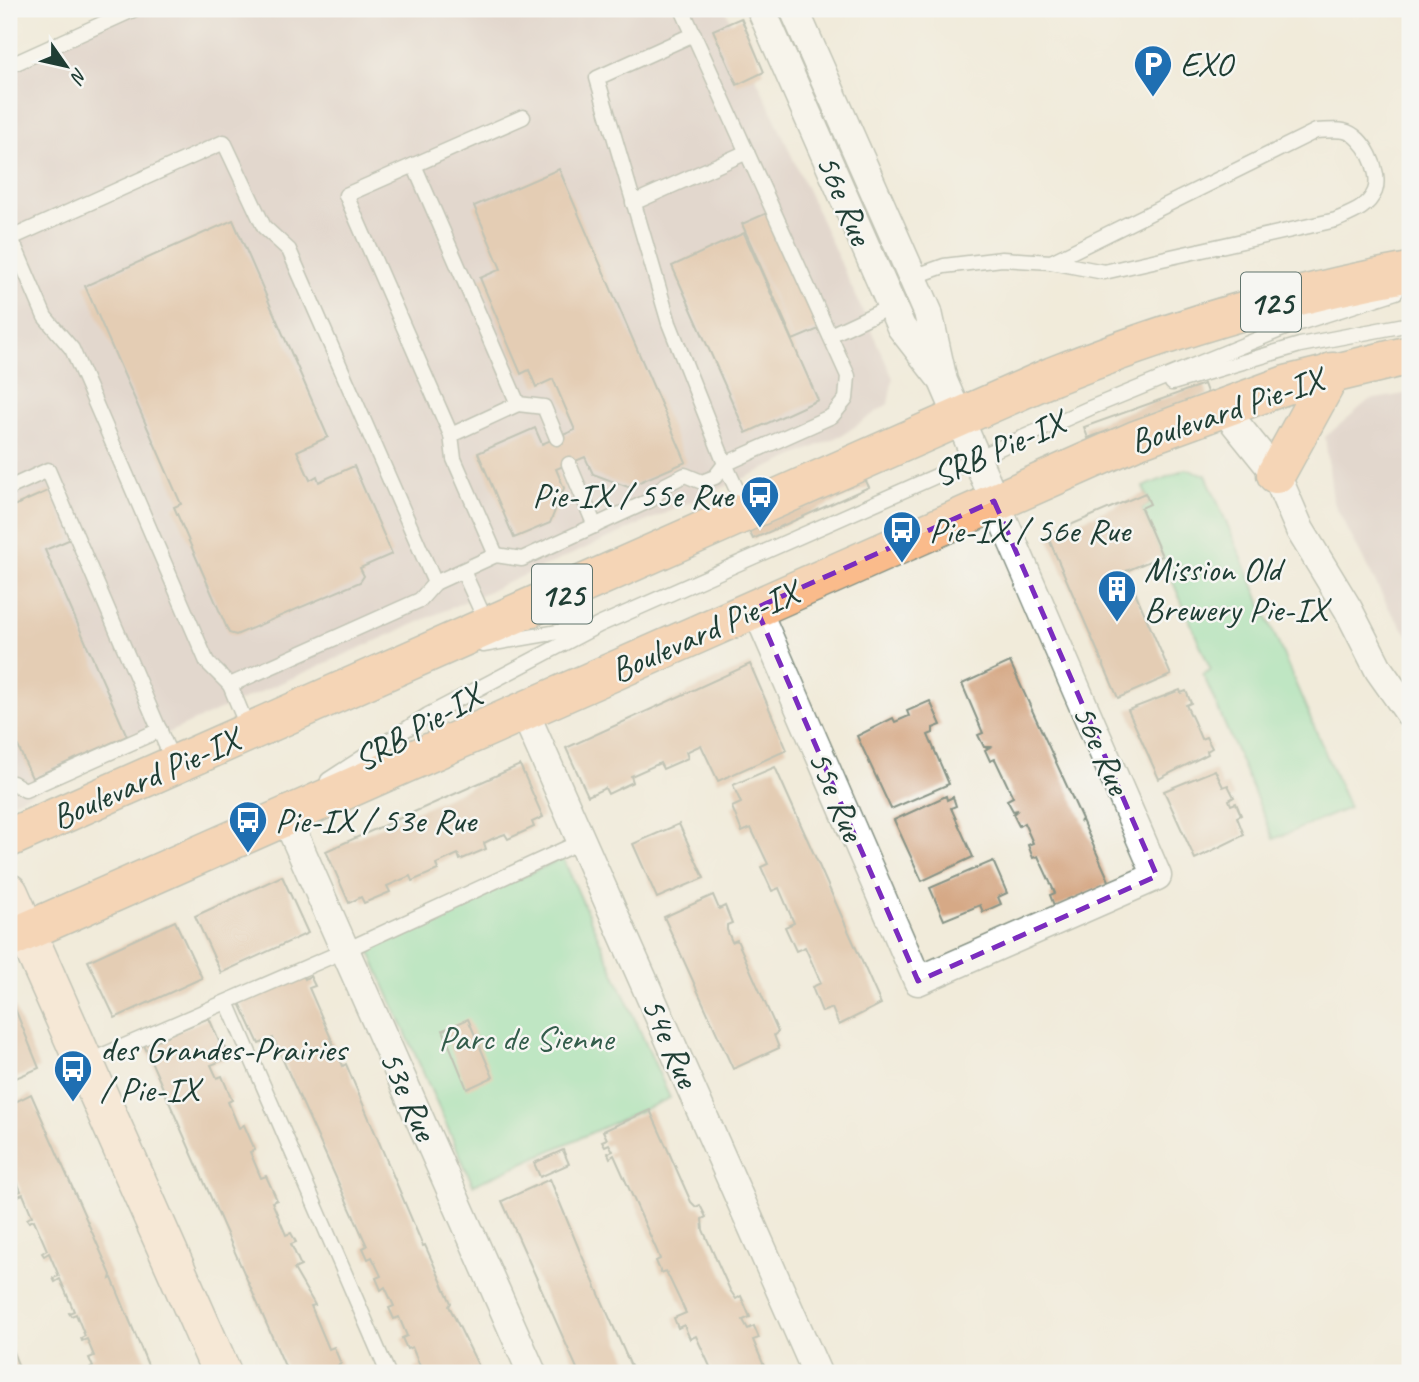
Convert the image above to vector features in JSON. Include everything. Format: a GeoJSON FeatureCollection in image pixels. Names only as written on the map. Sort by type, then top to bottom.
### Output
{"type":"FeatureCollection","features":[{"type":"Feature","properties":{"kind":"main road","name":"Boulevard Pie-IX"},"geometry":{"type":"LineString","coordinates":[[9,838],[1076,367],[1218,316],[1347,284],[1410,272]]}},
{"type":"Feature","properties":{"kind":"main road","name":"Boulevard Pie-IX"},"geometry":{"type":"LineString","coordinates":[[17,935],[994,501],[1222,407],[1332,372],[1410,355]]}},
{"type":"Feature","properties":{"kind":"main road"},"geometry":{"type":"LineString","coordinates":[[1276,474],[1332,372]]}},
{"type":"Feature","properties":{"kind":"main road"},"geometry":{"type":"LineString","coordinates":[[9,893],[17,935],[84,1064],[222,1373]]}},
{"type":"Feature","properties":{"kind":"street","name":"56e Rue"},"geometry":{"type":"LineString","coordinates":[[761,9],[901,327],[943,381]]}},
{"type":"Feature","properties":{"kind":"street","name":"56e Rue"},"geometry":{"type":"LineString","coordinates":[[794,9],[928,312],[943,381],[1157,876],[918,981]]}},
{"type":"Feature","properties":{"kind":"street"},"geometry":{"type":"LineString","coordinates":[[1222,407],[1276,474],[1300,530],[1348,608],[1379,670],[1410,714]]}},
{"type":"Feature","properties":{"kind":"street","name":"55e Rue"},"geometry":{"type":"LineString","coordinates":[[757,608],[918,981]]}},
{"type":"Feature","properties":{"kind":"street","name":"54e Rue"},"geometry":{"type":"LineString","coordinates":[[524,711],[817,1373]]}},
{"type":"Feature","properties":{"kind":"street","name":"53e Rue"},"geometry":{"type":"LineString","coordinates":[[286,817],[532,1373]]}},
{"type":"Feature","properties":{"kind":"lane"},"geometry":{"type":"LineString","coordinates":[[9,66],[135,9]]}},
{"type":"Feature","properties":{"kind":"lane"},"geometry":{"type":"LineString","coordinates":[[230,685],[420,600],[435,583],[496,555],[522,559],[651,500],[665,485],[685,475],[702,482],[715,477],[726,464],[825,420],[842,406],[848,392],[848,376],[682,9]]}},
{"type":"Feature","properties":{"kind":"lane"},"geometry":{"type":"LineString","coordinates":[[694,34],[597,78],[669,323],[746,512]]}},
{"type":"Feature","properties":{"kind":"lane"},"geometry":{"type":"LineString","coordinates":[[802,98],[828,86]]}},
{"type":"Feature","properties":{"kind":"lane"},"geometry":{"type":"LineString","coordinates":[[496,555],[454,459],[451,435],[346,195],[523,117]]}},
{"type":"Feature","properties":{"kind":"lane"},"geometry":{"type":"LineString","coordinates":[[913,277],[965,262],[1002,258],[1051,262],[1104,272],[1336,220],[1363,208],[1376,189],[1374,166],[1361,141],[1346,131],[1316,131],[1051,262]]}},
{"type":"Feature","properties":{"kind":"lane"},"geometry":{"type":"LineString","coordinates":[[250,732],[230,685],[207,662],[72,349],[45,317],[10,238],[224,142],[264,227],[289,250],[435,583]]}},
{"type":"Feature","properties":{"kind":"lane"},"geometry":{"type":"LineString","coordinates":[[633,203],[747,152]]}},
{"type":"Feature","properties":{"kind":"lane"},"geometry":{"type":"LineString","coordinates":[[414,165],[518,404]]}},
{"type":"Feature","properties":{"kind":"lane","name":"SRB Pie-IX"},"geometry":{"type":"LineString","coordinates":[[240,837],[428,715],[599,625],[1090,408],[1290,326],[1410,287]]}},
{"type":"Feature","properties":{"kind":"lane"},"geometry":{"type":"LineString","coordinates":[[830,335],[892,306]]}},
{"type":"Feature","properties":{"kind":"lane","name":"SRB Pie-IX"},"geometry":{"type":"LineString","coordinates":[[1090,408],[1300,345],[1410,324]]}},
{"type":"Feature","properties":{"kind":"lane"},"geometry":{"type":"LineString","coordinates":[[451,435],[518,404],[544,407],[557,438]]}},
{"type":"Feature","properties":{"kind":"lane"},"geometry":{"type":"LineString","coordinates":[[569,464],[594,526]]}},
{"type":"Feature","properties":{"kind":"lane"},"geometry":{"type":"LineString","coordinates":[[9,488],[48,470],[175,765]]}},
{"type":"Feature","properties":{"kind":"lane"},"geometry":{"type":"LineString","coordinates":[[463,571],[488,628]]}},
{"type":"Feature","properties":{"kind":"lane","name":"SRB Pie-IX"},"geometry":{"type":"LineString","coordinates":[[427,654],[599,625]]}},
{"type":"Feature","properties":{"kind":"lane"},"geometry":{"type":"LineString","coordinates":[[9,784],[13,783],[25,790],[160,730]]}},
{"type":"Feature","properties":{"kind":"lane"},"geometry":{"type":"LineString","coordinates":[[84,1064],[346,950],[582,841]]}},
{"type":"Feature","properties":{"kind":"lane"},"geometry":{"type":"LineString","coordinates":[[227,1002],[388,1373]]}},
{"type":"Feature","properties":{"kind":"highlighted area"},"geometry":{"type":"Polygon","coordinates":[[[994,501],[1157,876],[918,981],[756,608],[994,501]]]}},
{"type":"Feature","properties":{"kind":"shaded area"},"geometry":{"type":"Polygon","coordinates":[[[135,9],[725,9],[893,378],[888,404],[844,434],[9,803],[9,66],[135,9]]]}},
{"type":"Feature","properties":{"kind":"shaded area"},"geometry":{"type":"Polygon","coordinates":[[[1410,393],[1410,638],[1389,609],[1333,501],[1325,437],[1369,400],[1410,393]]]}},
{"type":"Feature","properties":{"kind":"green space"},"geometry":{"type":"Polygon","coordinates":[[[1186,469],[1206,475],[1349,808],[1274,839],[1203,674],[1211,670],[1141,508],[1150,504],[1143,487],[1186,469]]]}},
{"type":"Feature","properties":{"kind":"green space","name":"Parc de Sienne"},"geometry":{"type":"Polygon","coordinates":[[[563,858],[670,1098],[473,1185],[368,948],[563,858]]]}},
{"type":"Feature","properties":{"kind":"building"},"geometry":{"type":"Polygon","coordinates":[[[741,18],[764,72],[737,85],[713,30],[741,18]]]}},
{"type":"Feature","properties":{"kind":"building"},"geometry":{"type":"Polygon","coordinates":[[[559,169],[686,462],[628,487],[593,474],[585,457],[556,469],[564,488],[550,523],[514,538],[478,453],[535,428],[542,444],[575,430],[553,379],[536,387],[529,370],[521,374],[480,278],[501,269],[474,206],[559,169]]]}},
{"type":"Feature","properties":{"kind":"building"},"geometry":{"type":"Polygon","coordinates":[[[767,213],[819,329],[793,340],[742,224],[767,213]]]}},
{"type":"Feature","properties":{"kind":"building"},"geometry":{"type":"Polygon","coordinates":[[[233,220],[328,437],[297,451],[310,480],[317,476],[319,482],[354,466],[392,554],[360,568],[364,576],[360,582],[236,635],[229,633],[174,507],[181,504],[85,286],[233,220]]]}},
{"type":"Feature","properties":{"kind":"building"},"geometry":{"type":"Polygon","coordinates":[[[744,233],[818,400],[746,433],[672,266],[744,233]]]}},
{"type":"Feature","properties":{"kind":"building"},"geometry":{"type":"Polygon","coordinates":[[[1204,384],[1208,395],[1088,438],[1084,427],[1204,384]]]}},
{"type":"Feature","properties":{"kind":"building"},"geometry":{"type":"Polygon","coordinates":[[[864,477],[869,487],[753,539],[748,529],[864,477]]]}},
{"type":"Feature","properties":{"kind":"building"},"geometry":{"type":"Polygon","coordinates":[[[50,490],[71,539],[45,550],[127,736],[32,778],[9,726],[9,508],[50,490]]]}},
{"type":"Feature","properties":{"kind":"building","name":"Mission Old Brewery Pie-IX"},"geometry":{"type":"Polygon","coordinates":[[[1145,493],[1150,504],[1141,508],[1162,556],[1126,571],[1171,675],[1118,698],[1047,535],[1145,493]]]}},
{"type":"Feature","properties":{"kind":"building"},"geometry":{"type":"Polygon","coordinates":[[[1010,662],[1082,819],[1080,822],[1082,820],[1110,883],[1055,908],[1050,895],[1055,893],[1038,856],[1033,858],[1028,845],[1033,843],[1024,823],[1019,826],[1013,814],[1018,810],[1013,811],[1007,800],[1013,797],[995,759],[990,761],[985,750],[990,747],[984,747],[978,735],[983,733],[962,684],[1010,662]]]}},
{"type":"Feature","properties":{"kind":"building"},"geometry":{"type":"Polygon","coordinates":[[[750,664],[787,750],[718,781],[701,745],[686,752],[688,758],[663,769],[660,763],[631,776],[633,782],[608,794],[605,788],[588,796],[566,748],[750,664]]]}},
{"type":"Feature","properties":{"kind":"building"},"geometry":{"type":"Polygon","coordinates":[[[1180,690],[1181,693],[1186,691],[1191,703],[1186,705],[1201,739],[1206,737],[1212,748],[1207,751],[1208,754],[1159,779],[1128,710],[1180,690]]]}},
{"type":"Feature","properties":{"kind":"building"},"geometry":{"type":"Polygon","coordinates":[[[930,701],[941,725],[933,728],[933,733],[928,735],[949,784],[891,809],[857,736],[893,718],[895,722],[909,716],[907,711],[930,701]]]}},
{"type":"Feature","properties":{"kind":"building"},"geometry":{"type":"Polygon","coordinates":[[[520,765],[543,817],[532,822],[534,827],[508,839],[505,834],[494,838],[484,843],[486,849],[460,860],[458,854],[436,864],[438,870],[412,881],[410,876],[387,886],[390,892],[364,903],[361,897],[349,903],[326,851],[520,765]]]}},
{"type":"Feature","properties":{"kind":"building"},"geometry":{"type":"Polygon","coordinates":[[[775,767],[881,1004],[839,1025],[832,1008],[822,1012],[812,987],[821,983],[805,947],[796,951],[785,927],[794,923],[779,888],[772,891],[761,867],[768,864],[751,828],[742,832],[732,807],[741,803],[733,785],[775,767]]]}},
{"type":"Feature","properties":{"kind":"building"},"geometry":{"type":"Polygon","coordinates":[[[1215,770],[1223,787],[1228,785],[1234,797],[1229,800],[1231,805],[1236,803],[1241,815],[1237,817],[1244,835],[1195,859],[1164,791],[1215,770]]]}},
{"type":"Feature","properties":{"kind":"building"},"geometry":{"type":"Polygon","coordinates":[[[946,796],[947,800],[953,797],[956,806],[951,808],[973,857],[922,881],[894,820],[946,796]]]}},
{"type":"Feature","properties":{"kind":"building"},"geometry":{"type":"Polygon","coordinates":[[[679,824],[704,878],[657,898],[633,844],[679,824]]]}},
{"type":"Feature","properties":{"kind":"building"},"geometry":{"type":"Polygon","coordinates":[[[993,861],[1007,893],[998,897],[1001,904],[983,912],[980,905],[944,920],[930,888],[993,861]]]}},
{"type":"Feature","properties":{"kind":"building"},"geometry":{"type":"Polygon","coordinates":[[[282,876],[308,933],[221,973],[195,916],[282,876]]]}},
{"type":"Feature","properties":{"kind":"building"},"geometry":{"type":"Polygon","coordinates":[[[713,895],[719,909],[725,906],[732,923],[727,925],[727,930],[732,942],[737,940],[778,1032],[774,1035],[779,1048],[733,1069],[664,917],[713,895]]]}},
{"type":"Feature","properties":{"kind":"building"},"geometry":{"type":"Polygon","coordinates":[[[175,921],[202,978],[115,1018],[88,961],[175,921]]]}},
{"type":"Feature","properties":{"kind":"building"},"geometry":{"type":"Polygon","coordinates":[[[303,975],[305,979],[310,976],[315,986],[309,988],[343,1066],[346,1064],[423,1246],[425,1245],[451,1303],[449,1306],[482,1373],[418,1373],[415,1368],[420,1366],[412,1347],[407,1349],[402,1338],[407,1336],[399,1317],[394,1319],[389,1308],[394,1306],[385,1287],[381,1290],[376,1278],[381,1276],[372,1257],[368,1259],[363,1248],[367,1246],[273,1038],[259,1044],[240,1003],[303,975]]]}},
{"type":"Feature","properties":{"kind":"building"},"geometry":{"type":"Polygon","coordinates":[[[9,994],[39,1068],[9,1081],[9,994]]]}},
{"type":"Feature","properties":{"kind":"building"},"geometry":{"type":"Polygon","coordinates":[[[209,1018],[221,1046],[224,1045],[229,1054],[225,1055],[226,1059],[211,1065],[217,1078],[222,1076],[232,1100],[228,1102],[239,1128],[244,1125],[255,1150],[250,1152],[261,1178],[266,1176],[277,1200],[272,1202],[286,1235],[291,1233],[296,1242],[291,1244],[301,1266],[294,1269],[315,1305],[311,1306],[329,1349],[334,1347],[341,1364],[337,1366],[340,1373],[288,1373],[144,1045],[209,1018]]]}},
{"type":"Feature","properties":{"kind":"building"},"geometry":{"type":"Polygon","coordinates":[[[468,1019],[493,1077],[467,1089],[443,1030],[468,1019]]]}},
{"type":"Feature","properties":{"kind":"building"},"geometry":{"type":"Polygon","coordinates":[[[31,1094],[150,1370],[154,1373],[91,1373],[89,1369],[93,1367],[89,1358],[94,1356],[87,1339],[82,1341],[81,1338],[85,1336],[76,1314],[71,1316],[69,1313],[74,1311],[60,1279],[55,1282],[53,1278],[59,1276],[49,1253],[44,1256],[42,1253],[47,1250],[34,1220],[29,1222],[27,1219],[32,1216],[23,1194],[18,1196],[16,1193],[21,1191],[9,1163],[9,1105],[31,1094]]]}},
{"type":"Feature","properties":{"kind":"building"},"geometry":{"type":"Polygon","coordinates":[[[650,1110],[691,1202],[696,1207],[700,1205],[706,1217],[702,1219],[703,1230],[730,1290],[736,1299],[741,1296],[750,1317],[743,1320],[748,1329],[754,1326],[759,1338],[753,1340],[767,1373],[713,1373],[696,1336],[690,1339],[684,1325],[678,1328],[674,1318],[686,1313],[666,1271],[661,1273],[656,1261],[660,1259],[657,1251],[614,1155],[610,1158],[608,1153],[613,1151],[609,1144],[605,1146],[602,1141],[607,1139],[603,1131],[650,1110]]]}},
{"type":"Feature","properties":{"kind":"building"},"geometry":{"type":"Polygon","coordinates":[[[563,1150],[569,1164],[540,1177],[534,1163],[563,1150]]]}},
{"type":"Feature","properties":{"kind":"building"},"geometry":{"type":"Polygon","coordinates":[[[550,1179],[634,1373],[579,1373],[502,1201],[550,1179]]]}},
{"type":"Feature","properties":{"kind":"building"},"geometry":{"type":"Polygon","coordinates":[[[9,1343],[20,1369],[17,1373],[9,1373],[9,1343]]]}},
{"type":"Feature","properties":{"kind":"place","name":"EXO"},"geometry":{"type":"Point","coordinates":[1153,98]}},
{"type":"Feature","properties":{"kind":"place","name":"Pie-IX / 55e Rue"},"geometry":{"type":"Point","coordinates":[760,529]}},
{"type":"Feature","properties":{"kind":"place","name":"Pie-IX / 56e Rue"},"geometry":{"type":"Point","coordinates":[902,564]}},
{"type":"Feature","properties":{"kind":"place","name":"Mission Old Brewery Pie-IX"},"geometry":{"type":"Point","coordinates":[1117,623]}},
{"type":"Feature","properties":{"kind":"place","name":"Pie-IX / 53e Rue"},"geometry":{"type":"Point","coordinates":[248,854]}},
{"type":"Feature","properties":{"kind":"place","name":"des Grandes-Prairies / Pie-IX"},"geometry":{"type":"Point","coordinates":[73,1103]}}]}
